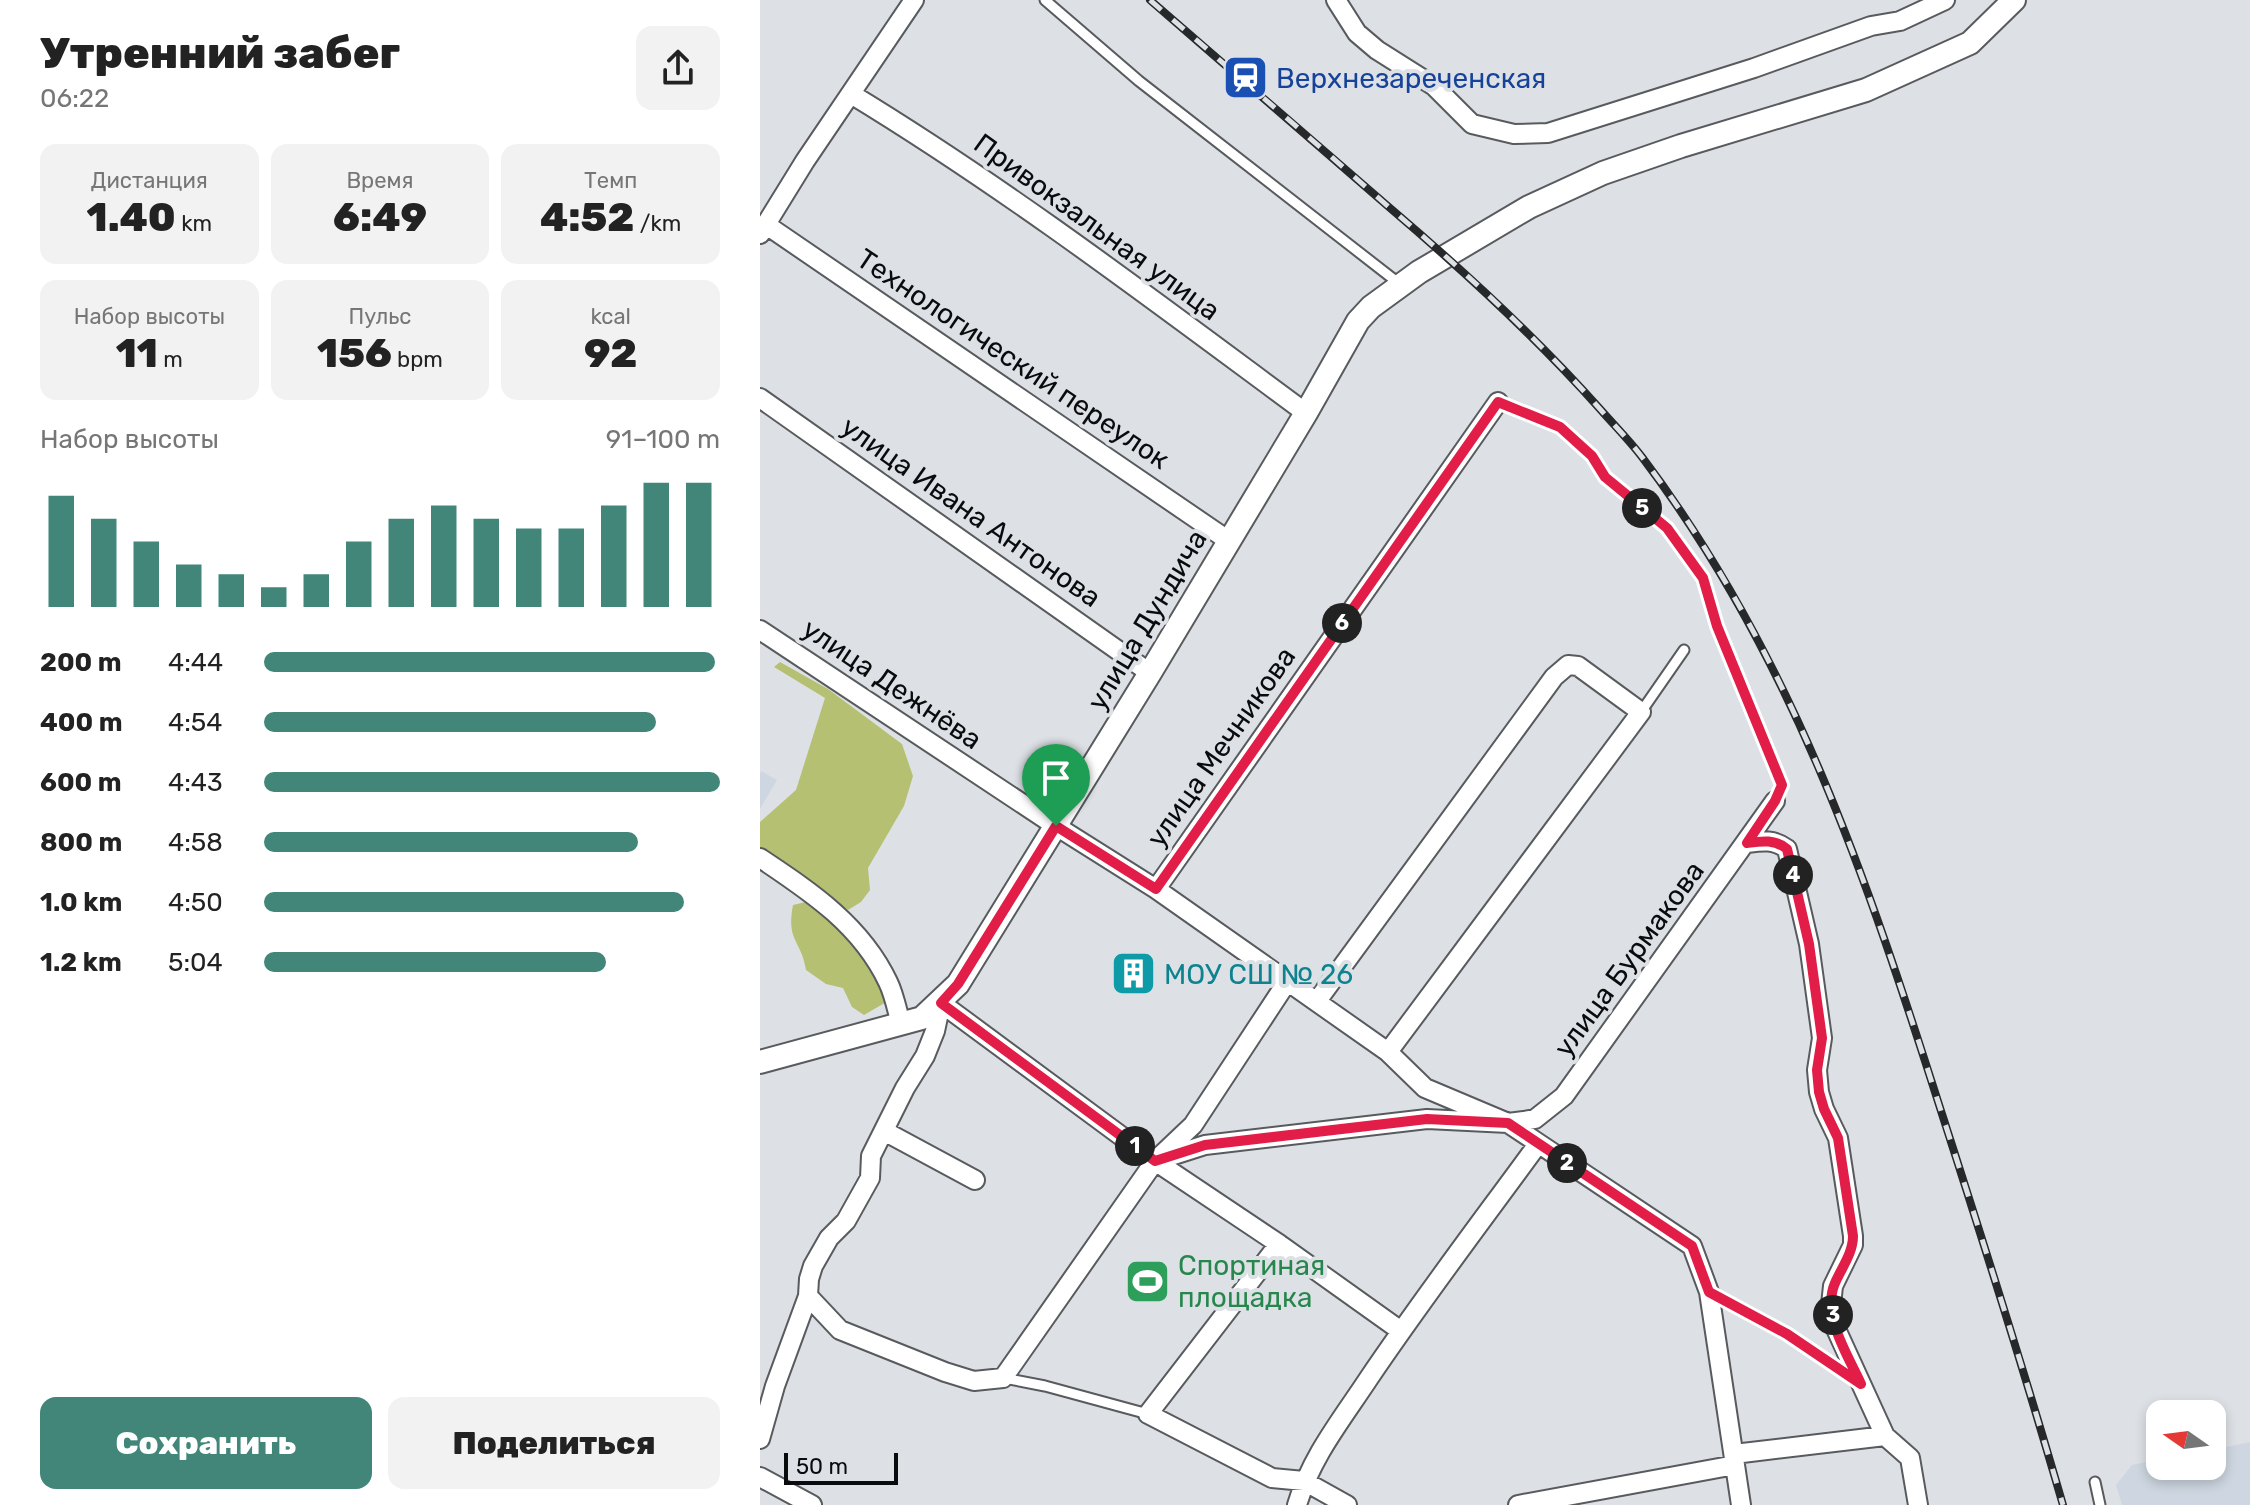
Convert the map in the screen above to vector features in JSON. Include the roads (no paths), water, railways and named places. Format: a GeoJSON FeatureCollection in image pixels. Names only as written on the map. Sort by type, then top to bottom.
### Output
{"type":"FeatureCollection","features":[{"type":"Feature","properties":{"kind":"street"},"geometry":{"type":"LineString","coordinates":[[762,229],[914,0]]}},
{"type":"Feature","properties":{"kind":"street"},"geometry":{"type":"LineString","coordinates":[[1336,0],[1357,33],[1377,50],[1434,86],[1472,124],[1514,134],[1548,133],[1754,68],[1871,26],[1900,21],[1945,0]]}},
{"type":"Feature","properties":{"kind":"street","name":"улица Дундича"},"geometry":{"type":"LineString","coordinates":[[808,1296],[813,1266],[829,1238],[846,1221],[870,1178],[871,1156],[925,1056],[941,1003],[958,984],[1056,826],[1306,413],[1358,321],[1371,307],[1410,279],[1529,207],[1603,173],[1866,90],[1892,79],[1970,43],[2014,0]]}},
{"type":"Feature","properties":{"kind":"street","name":"Привокзальная улица"},"geometry":{"type":"LineString","coordinates":[[851,94],[929,141],[1164,307],[1306,413]]}},
{"type":"Feature","properties":{"kind":"street","name":"Технологический переулок"},"geometry":{"type":"LineString","coordinates":[[762,229],[1229,541]]}},
{"type":"Feature","properties":{"kind":"street","name":"улица Ивана Антонова"},"geometry":{"type":"LineString","coordinates":[[760,398],[1150,673]]}},
{"type":"Feature","properties":{"kind":"street","name":"улица Мечникова"},"geometry":{"type":"LineString","coordinates":[[1156,889],[1498,402]]}},
{"type":"Feature","properties":{"kind":"street","name":"улица Дежнёва"},"geometry":{"type":"LineString","coordinates":[[760,630],[1156,889],[1388,1052],[1425,1088],[1508,1123],[1692,1246],[1709,1292],[1741,1505]]}},
{"type":"Feature","properties":{"kind":"street"},"geometry":{"type":"LineString","coordinates":[[1317,1001],[1554,677],[1568,665],[1578,666],[1641,712],[1388,1052]]}},
{"type":"Feature","properties":{"kind":"street","name":"улица Бурмакова"},"geometry":{"type":"LineString","coordinates":[[1508,1123],[1535,1119],[1564,1096],[1775,801]]}},
{"type":"Feature","properties":{"kind":"street"},"geometry":{"type":"LineString","coordinates":[[1747,843],[1764,840],[1780,843],[1787,849],[1809,944],[1822,1038],[1817,1070],[1819,1092],[1838,1138],[1853,1236],[1853,1245],[1833,1286],[1831,1305],[1836,1329],[1885,1436],[1910,1458],[1918,1505]]}},
{"type":"Feature","properties":{"kind":"street"},"geometry":{"type":"LineString","coordinates":[[760,858],[817,896],[858,933],[889,983],[901,1024]]}},
{"type":"Feature","properties":{"kind":"street"},"geometry":{"type":"LineString","coordinates":[[760,1439],[775,1386],[808,1296],[840,1330],[974,1381],[1003,1378],[1155,1161],[1193,1125],[1287,982]]}},
{"type":"Feature","properties":{"kind":"street"},"geometry":{"type":"LineString","coordinates":[[760,1062],[922,1018],[941,1003],[1155,1161],[1401,1331]]}},
{"type":"Feature","properties":{"kind":"street"},"geometry":{"type":"LineString","coordinates":[[1155,1161],[1205,1145],[1427,1119],[1508,1123]]}},
{"type":"Feature","properties":{"kind":"street"},"geometry":{"type":"LineString","coordinates":[[884,1131],[975,1180]]}},
{"type":"Feature","properties":{"kind":"street"},"geometry":{"type":"LineString","coordinates":[[1297,1505],[1304,1481],[1318,1454],[1401,1331],[1538,1144]]}},
{"type":"Feature","properties":{"kind":"street"},"geometry":{"type":"LineString","coordinates":[[1279,1244],[1148,1414],[1272,1478],[1304,1481],[1347,1505]]}},
{"type":"Feature","properties":{"kind":"street"},"geometry":{"type":"LineString","coordinates":[[1518,1505],[1591,1499],[1734,1460],[1885,1436]]}},
{"type":"Feature","properties":{"kind":"street"},"geometry":{"type":"LineString","coordinates":[[760,1477],[812,1505]]}},
{"type":"Feature","properties":{"kind":"lane"},"geometry":{"type":"LineString","coordinates":[[1045,0],[1139,81],[1410,279]]}},
{"type":"Feature","properties":{"kind":"lane"},"geometry":{"type":"LineString","coordinates":[[1498,402],[1560,427],[1592,456],[1605,477],[1667,528],[1703,578],[1717,626],[1782,785],[1775,801]]}},
{"type":"Feature","properties":{"kind":"lane"},"geometry":{"type":"LineString","coordinates":[[1641,712],[1684,650]]}},
{"type":"Feature","properties":{"kind":"lane"},"geometry":{"type":"LineString","coordinates":[[1709,1292],[1787,1334],[1861,1384]]}},
{"type":"Feature","properties":{"kind":"lane"},"geometry":{"type":"LineString","coordinates":[[1003,1378],[1148,1414]]}},
{"type":"Feature","properties":{"kind":"lane"},"geometry":{"type":"LineString","coordinates":[[2095,1482],[2100,1505]]}},
{"type":"Feature","properties":{"kind":"railway"},"geometry":{"type":"LineString","coordinates":[[1150,0],[1445,256],[1525,330],[1632,445],[1695,533],[1742,611],[1784,691],[1854,856],[1885,940],[1958,1163],[2063,1505]]}},
{"type":"Feature","properties":{"kind":"place","name":"Верхнезареченская"},"geometry":{"type":"Point","coordinates":[1245,78]}},
{"type":"Feature","properties":{"kind":"place","name":"МОУ СШ № 26"},"geometry":{"type":"Point","coordinates":[1133,974]}},
{"type":"Feature","properties":{"kind":"place","name":"Спортиная площадка"},"geometry":{"type":"Point","coordinates":[1147,1281]}}]}
